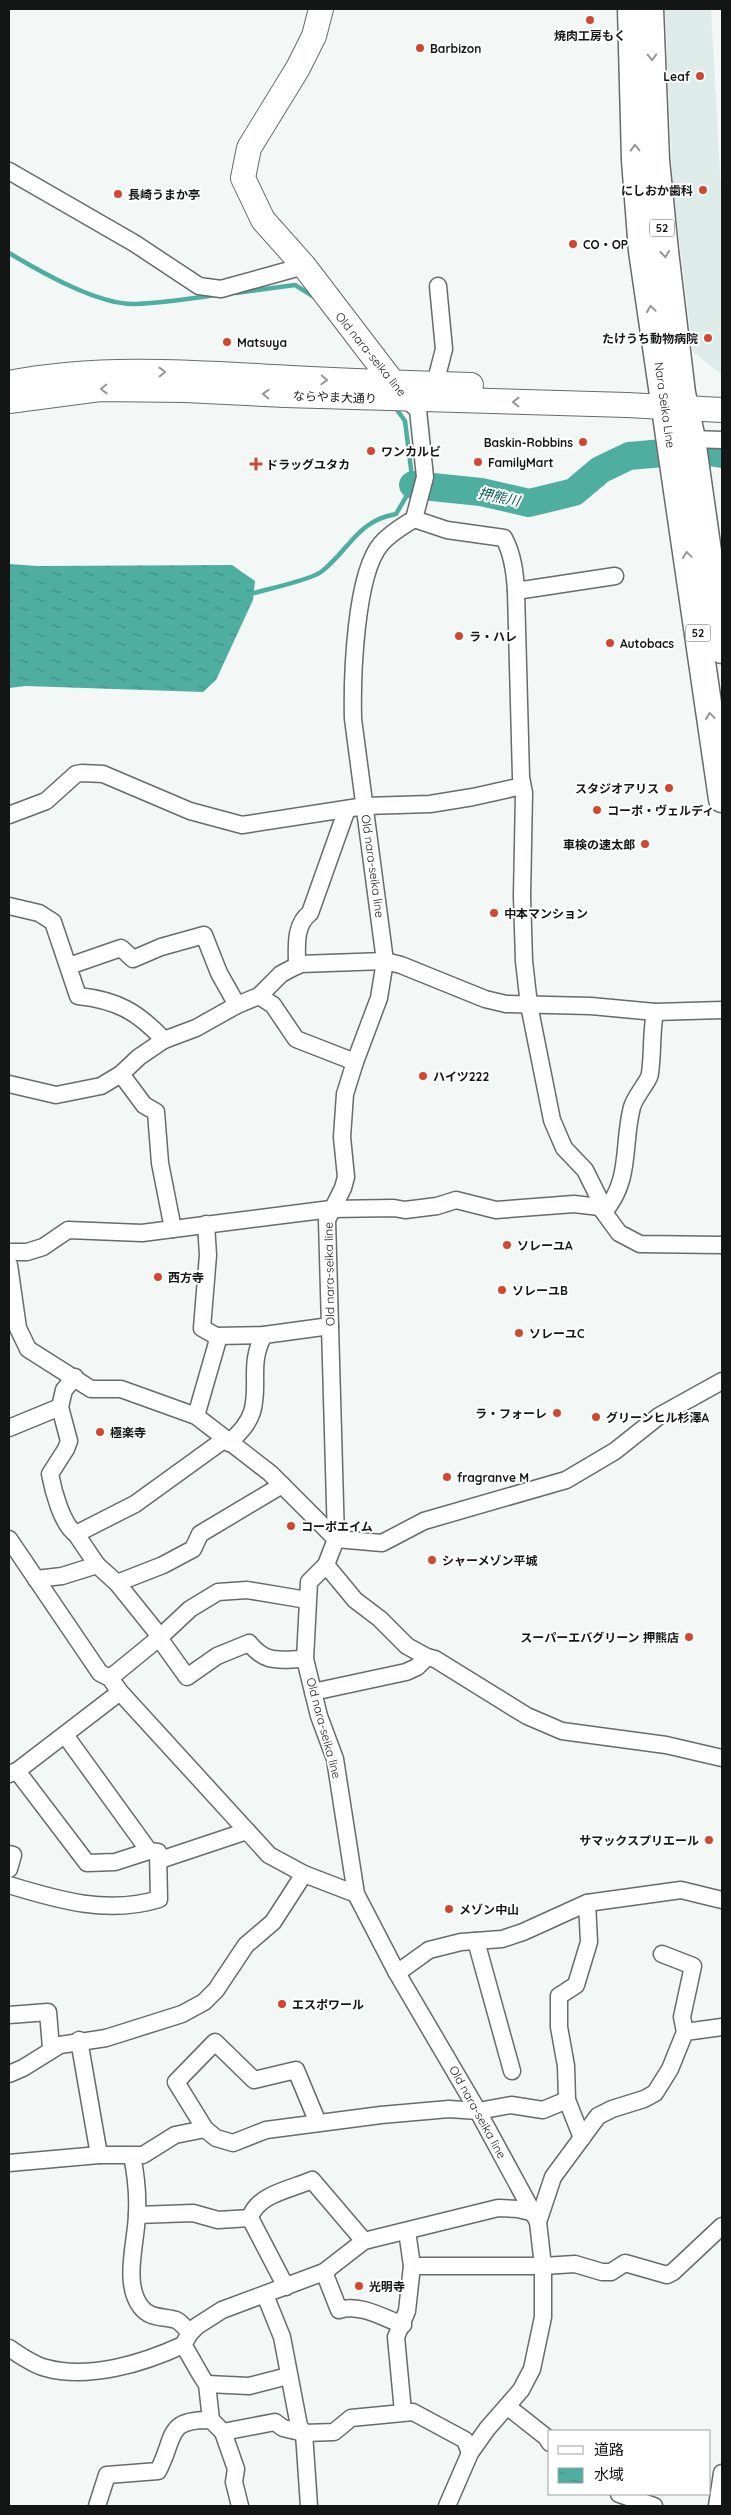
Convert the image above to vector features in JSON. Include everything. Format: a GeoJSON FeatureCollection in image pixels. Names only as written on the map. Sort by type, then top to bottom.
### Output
{"type":"FeatureCollection","features":[{"type":"Feature","properties":{"kind":"main road","name":"Nara Seika Line"},"geometry":{"type":"LineString","coordinates":[[631,9],[635,160],[642,251],[685,454],[722,650]]}},
{"type":"Feature","properties":{"kind":"main road","name":"Nara Seika Line"},"geometry":{"type":"LineString","coordinates":[[650,9],[656,160],[674,400]]}},
{"type":"Feature","properties":{"kind":"main road","name":"Nara Seika Line"},"geometry":{"type":"LineString","coordinates":[[685,454],[722,799]]}},
{"type":"Feature","properties":{"kind":"street","name":"Old nara-seika line"},"geometry":{"type":"LineString","coordinates":[[321,9],[314,36],[298,68],[249,148],[244,178],[263,220],[304,266],[391,383],[418,410],[425,477],[414,519],[396,530],[380,544],[368,564],[363,582],[352,684],[353,719],[385,961],[379,998],[355,1062],[343,1109],[342,1137],[346,1177],[344,1188],[331,1209],[327,1220],[336,1539],[326,1565],[309,1582],[305,1659],[319,1716],[335,1759],[356,1894],[397,1973],[478,2111],[536,2218],[542,2266],[543,2317],[532,2369],[521,2390],[508,2407],[487,2428],[470,2453],[447,2506]]}},
{"type":"Feature","properties":{"kind":"street"},"geometry":{"type":"LineString","coordinates":[[9,171],[134,243],[199,286],[221,290],[304,266]]}},
{"type":"Feature","properties":{"kind":"street"},"geometry":{"type":"LineString","coordinates":[[435,384],[444,349],[438,286]]}},
{"type":"Feature","properties":{"kind":"street","name":"ならやま大通り"},"geometry":{"type":"LineString","coordinates":[[9,383],[93,372],[185,372],[435,384],[674,400],[722,410]]}},
{"type":"Feature","properties":{"kind":"street","name":"ならやま大通り"},"geometry":{"type":"LineString","coordinates":[[9,401],[100,389],[185,390],[408,400],[674,400],[722,394]]}},
{"type":"Feature","properties":{"kind":"street"},"geometry":{"type":"LineString","coordinates":[[685,454],[722,440]]}},
{"type":"Feature","properties":{"kind":"street"},"geometry":{"type":"LineString","coordinates":[[414,519],[447,530],[504,538],[509,548],[516,591],[522,786],[524,793],[522,896],[530,1006],[552,1120],[564,1148],[585,1170],[599,1198],[602,1210],[619,1233],[640,1244],[722,1245]]}},
{"type":"Feature","properties":{"kind":"street"},"geometry":{"type":"LineString","coordinates":[[516,591],[616,576]]}},
{"type":"Feature","properties":{"kind":"street"},"geometry":{"type":"LineString","coordinates":[[9,815],[46,801],[76,774],[82,773],[103,774],[190,811],[242,824],[365,806],[430,804],[522,786]]}},
{"type":"Feature","properties":{"kind":"street"},"geometry":{"type":"LineString","coordinates":[[297,966],[297,934],[301,922],[310,913],[347,809]]}},
{"type":"Feature","properties":{"kind":"street"},"geometry":{"type":"LineString","coordinates":[[9,906],[25,909],[48,918],[53,922],[78,996],[122,1006],[146,1021],[164,1040]]}},
{"type":"Feature","properties":{"kind":"street"},"geometry":{"type":"LineString","coordinates":[[69,966],[121,948],[133,960],[161,947],[204,935],[219,972],[237,1005]]}},
{"type":"Feature","properties":{"kind":"street"},"geometry":{"type":"LineString","coordinates":[[9,1084],[56,1095],[101,1086],[121,1074],[139,1057],[164,1040],[196,1028],[237,1005],[259,996],[281,974],[300,964],[385,961],[401,965],[485,999],[506,1004],[591,1006],[655,1012],[722,1010]]}},
{"type":"Feature","properties":{"kind":"street"},"geometry":{"type":"LineString","coordinates":[[259,996],[273,1005],[296,1040],[355,1062]]}},
{"type":"Feature","properties":{"kind":"street"},"geometry":{"type":"LineString","coordinates":[[602,1210],[615,1198],[621,1186],[632,1106],[650,1076],[651,1035],[655,1012]]}},
{"type":"Feature","properties":{"kind":"street"},"geometry":{"type":"LineString","coordinates":[[121,1074],[144,1105],[156,1112],[160,1162],[173,1229]]}},
{"type":"Feature","properties":{"kind":"street"},"geometry":{"type":"LineString","coordinates":[[9,1252],[27,1252],[43,1247],[68,1230],[142,1233],[331,1209],[394,1208],[405,1210],[437,1206],[456,1200],[496,1210],[574,1204],[602,1210]]}},
{"type":"Feature","properties":{"kind":"street"},"geometry":{"type":"LineString","coordinates":[[206,1224],[208,1255],[202,1328],[216,1336],[264,1336],[330,1326]]}},
{"type":"Feature","properties":{"kind":"street"},"geometry":{"type":"LineString","coordinates":[[9,1265],[18,1328],[28,1349],[75,1377],[91,1389],[121,1389],[196,1416],[270,1473],[336,1539],[382,1543],[424,1521],[566,1480],[615,1451],[659,1416],[722,1382]]}},
{"type":"Feature","properties":{"kind":"street"},"geometry":{"type":"LineString","coordinates":[[196,1416],[216,1350],[216,1336]]}},
{"type":"Feature","properties":{"kind":"street"},"geometry":{"type":"LineString","coordinates":[[76,1534],[135,1504],[243,1428],[252,1410],[254,1359],[264,1336]]}},
{"type":"Feature","properties":{"kind":"street"},"geometry":{"type":"LineString","coordinates":[[75,1377],[64,1390],[60,1408],[69,1441],[50,1474],[52,1488],[70,1530],[76,1534],[97,1565],[117,1583],[158,1634],[187,1678],[217,1656],[249,1643],[258,1654],[266,1659],[305,1659]]}},
{"type":"Feature","properties":{"kind":"street"},"geometry":{"type":"LineString","coordinates":[[9,1428],[60,1408]]}},
{"type":"Feature","properties":{"kind":"street"},"geometry":{"type":"LineString","coordinates":[[117,1583],[163,1565],[193,1549],[200,1534],[282,1485]]}},
{"type":"Feature","properties":{"kind":"street"},"geometry":{"type":"LineString","coordinates":[[9,1540],[100,1673],[110,1678],[120,1692],[269,1855],[304,1874],[356,1894]]}},
{"type":"Feature","properties":{"kind":"street"},"geometry":{"type":"LineString","coordinates":[[36,1579],[62,1576],[97,1565]]}},
{"type":"Feature","properties":{"kind":"street"},"geometry":{"type":"LineString","coordinates":[[326,1565],[355,1600],[380,1619],[407,1646],[427,1657],[435,1659],[527,1716],[562,1731],[666,1746],[722,1758]]}},
{"type":"Feature","properties":{"kind":"street"},"geometry":{"type":"LineString","coordinates":[[110,1678],[159,1638],[190,1609],[218,1592],[247,1590],[308,1600]]}},
{"type":"Feature","properties":{"kind":"street"},"geometry":{"type":"LineString","coordinates":[[313,1692],[406,1672],[417,1667],[427,1657]]}},
{"type":"Feature","properties":{"kind":"street"},"geometry":{"type":"LineString","coordinates":[[120,1692],[13,1773],[87,1864],[154,1856],[247,1831]]}},
{"type":"Feature","properties":{"kind":"street"},"geometry":{"type":"LineString","coordinates":[[9,1885],[60,1900],[112,1908],[159,1899],[154,1856],[65,1735]]}},
{"type":"Feature","properties":{"kind":"street"},"geometry":{"type":"LineString","coordinates":[[9,1854],[13,1856],[9,1869]]}},
{"type":"Feature","properties":{"kind":"street"},"geometry":{"type":"LineString","coordinates":[[9,2074],[36,2060],[51,2048],[79,2040],[106,2038],[182,2014],[204,2002],[216,1990],[246,1945],[273,1922],[304,1874]]}},
{"type":"Feature","properties":{"kind":"street"},"geometry":{"type":"LineString","coordinates":[[397,1973],[430,1950],[476,1941],[502,1939],[523,1932],[587,1903],[681,1890],[722,1900]]}},
{"type":"Feature","properties":{"kind":"street"},"geometry":{"type":"LineString","coordinates":[[582,2138],[567,2100],[566,2066],[559,2027],[559,1996],[576,1985],[589,1942],[587,1903]]}},
{"type":"Feature","properties":{"kind":"street"},"geometry":{"type":"LineString","coordinates":[[476,1941],[512,2071]]}},
{"type":"Feature","properties":{"kind":"street"},"geometry":{"type":"LineString","coordinates":[[9,2348],[45,2368],[87,2371],[137,2364],[187,2339],[222,2310],[324,2272],[364,2241],[498,2208],[518,2208],[536,2218],[553,2177],[598,2116],[612,2109],[644,2099],[654,2093],[670,2069],[685,2032],[682,2016],[693,1966],[662,1954]]}},
{"type":"Feature","properties":{"kind":"street"},"geometry":{"type":"LineString","coordinates":[[9,2015],[48,2012],[51,2048]]}},
{"type":"Feature","properties":{"kind":"street"},"geometry":{"type":"LineString","coordinates":[[685,2032],[722,2026]]}},
{"type":"Feature","properties":{"kind":"street"},"geometry":{"type":"LineString","coordinates":[[79,2040],[99,2155]]}},
{"type":"Feature","properties":{"kind":"street"},"geometry":{"type":"LineString","coordinates":[[318,2124],[296,2070],[254,2080],[215,2042],[176,2082],[205,2129],[216,2138],[233,2143],[266,2130],[318,2124],[381,2115],[449,2109],[478,2111],[511,2105],[543,2110],[567,2100]]}},
{"type":"Feature","properties":{"kind":"street"},"geometry":{"type":"LineString","coordinates":[[9,2163],[99,2155],[132,2156],[149,2152],[175,2135],[205,2129]]}},
{"type":"Feature","properties":{"kind":"street"},"geometry":{"type":"LineString","coordinates":[[132,2156],[137,2182],[137,2215],[131,2266],[135,2294],[141,2307],[152,2316],[177,2320],[187,2339],[202,2381],[207,2384],[249,2386],[288,2376]]}},
{"type":"Feature","properties":{"kind":"street"},"geometry":{"type":"LineString","coordinates":[[286,2287],[250,2218],[252,2210],[261,2202],[312,2180],[364,2241]]}},
{"type":"Feature","properties":{"kind":"street"},"geometry":{"type":"LineString","coordinates":[[137,2215],[193,2213],[218,2220],[250,2218]]}},
{"type":"Feature","properties":{"kind":"street"},"geometry":{"type":"LineString","coordinates":[[412,2266],[542,2266],[575,2264],[602,2272],[611,2272],[626,2263],[667,2275],[674,2272],[722,2226]]}},
{"type":"Feature","properties":{"kind":"street"},"geometry":{"type":"LineString","coordinates":[[403,2412],[396,2337],[408,2311],[412,2266],[407,2231]]}},
{"type":"Feature","properties":{"kind":"street"},"geometry":{"type":"LineString","coordinates":[[324,2272],[339,2310],[346,2308],[359,2309],[403,2325]]}},
{"type":"Feature","properties":{"kind":"street"},"geometry":{"type":"LineString","coordinates":[[265,2295],[282,2337],[299,2426],[304,2433],[308,2506]]}},
{"type":"Feature","properties":{"kind":"street"},"geometry":{"type":"LineString","coordinates":[[207,2384],[217,2426],[236,2468],[234,2482],[240,2506]]}},
{"type":"Feature","properties":{"kind":"street"},"geometry":{"type":"LineString","coordinates":[[508,2407],[548,2440]]}},
{"type":"Feature","properties":{"kind":"street"},"geometry":{"type":"LineString","coordinates":[[96,2506],[107,2475],[158,2471],[174,2430],[182,2422],[217,2426],[275,2422],[283,2428],[304,2433],[334,2432],[350,2418],[413,2412],[465,2440],[470,2453]]}},
{"type":"Feature","properties":{"kind":"street"},"geometry":{"type":"LineString","coordinates":[[717,2506],[722,2474]]}},
{"type":"Feature","properties":{"kind":"street"},"geometry":{"type":"LineString","coordinates":[[622,2495],[654,2506]]}},
{"type":"Feature","properties":{"kind":"shaded area"},"geometry":{"type":"Polygon","coordinates":[[[665,9],[711,9],[722,209],[722,375],[693,352],[673,191],[665,9]]]}},
{"type":"Feature","properties":{"kind":"water"},"geometry":{"type":"Polygon","coordinates":[[[9,564],[38,566],[232,565],[255,581],[253,600],[216,680],[203,692],[26,686],[9,688],[9,564]]]}},
{"type":"Feature","properties":{"kind":"waterway"},"geometry":{"type":"LineString","coordinates":[[9,253],[70,286],[120,303],[155,303],[215,295]]}},
{"type":"Feature","properties":{"kind":"waterway"},"geometry":{"type":"LineString","coordinates":[[236,293],[295,285],[316,298]]}},
{"type":"Feature","properties":{"kind":"waterway"},"geometry":{"type":"LineString","coordinates":[[254,593],[316,575],[331,564],[354,538],[371,523],[396,514],[413,485],[405,421],[395,407]]}},
{"type":"Feature","properties":{"kind":"waterway","name":"押熊川"},"geometry":{"type":"LineString","coordinates":[[413,485],[481,492],[529,503],[574,492],[600,470],[629,456],[698,450],[722,454]]}},
{"type":"Feature","properties":{"kind":"place","name":"焼肉工房もく"},"geometry":{"type":"Point","coordinates":[590,20]}},
{"type":"Feature","properties":{"kind":"place","name":"Barbizon"},"geometry":{"type":"Point","coordinates":[420,48]}},
{"type":"Feature","properties":{"kind":"place","name":"Leaf"},"geometry":{"type":"Point","coordinates":[700,76]}},
{"type":"Feature","properties":{"kind":"place","name":"にしおか歯科"},"geometry":{"type":"Point","coordinates":[703,190]}},
{"type":"Feature","properties":{"kind":"place","name":"長崎うまか亭"},"geometry":{"type":"Point","coordinates":[118,194]}},
{"type":"Feature","properties":{"kind":"place","name":"CO・OP"},"geometry":{"type":"Point","coordinates":[573,244]}},
{"type":"Feature","properties":{"kind":"place","name":"たけうち動物病院"},"geometry":{"type":"Point","coordinates":[708,338]}},
{"type":"Feature","properties":{"kind":"place","name":"Matsuya"},"geometry":{"type":"Point","coordinates":[227,342]}},
{"type":"Feature","properties":{"kind":"place","name":"Baskin-Robbins"},"geometry":{"type":"Point","coordinates":[583,442]}},
{"type":"Feature","properties":{"kind":"place","name":"ワンカルビ"},"geometry":{"type":"Point","coordinates":[371,451]}},
{"type":"Feature","properties":{"kind":"place","name":"FamilyMart"},"geometry":{"type":"Point","coordinates":[478,462]}},
{"type":"Feature","properties":{"kind":"place","name":"ドラッグユタカ"},"geometry":{"type":"Point","coordinates":[256,464]}},
{"type":"Feature","properties":{"kind":"place","name":"ラ・ハレ"},"geometry":{"type":"Point","coordinates":[459,636]}},
{"type":"Feature","properties":{"kind":"place","name":"Autobacs"},"geometry":{"type":"Point","coordinates":[610,643]}},
{"type":"Feature","properties":{"kind":"place","name":"スタジオアリス"},"geometry":{"type":"Point","coordinates":[669,788]}},
{"type":"Feature","properties":{"kind":"place","name":"コーポ・ヴェルディ"},"geometry":{"type":"Point","coordinates":[597,810]}},
{"type":"Feature","properties":{"kind":"place","name":"車検の速太郎"},"geometry":{"type":"Point","coordinates":[645,844]}},
{"type":"Feature","properties":{"kind":"place","name":"中本マンション"},"geometry":{"type":"Point","coordinates":[494,913]}},
{"type":"Feature","properties":{"kind":"place","name":"ハイツ222"},"geometry":{"type":"Point","coordinates":[423,1076]}},
{"type":"Feature","properties":{"kind":"place","name":"ソレーユA"},"geometry":{"type":"Point","coordinates":[507,1245]}},
{"type":"Feature","properties":{"kind":"place","name":"西方寺"},"geometry":{"type":"Point","coordinates":[158,1277]}},
{"type":"Feature","properties":{"kind":"place","name":"ソレーユB"},"geometry":{"type":"Point","coordinates":[502,1290]}},
{"type":"Feature","properties":{"kind":"place","name":"ソレーユC"},"geometry":{"type":"Point","coordinates":[519,1333]}},
{"type":"Feature","properties":{"kind":"place","name":"ラ・フォーレ"},"geometry":{"type":"Point","coordinates":[557,1413]}},
{"type":"Feature","properties":{"kind":"place","name":"グリーンヒル杉澤A"},"geometry":{"type":"Point","coordinates":[596,1417]}},
{"type":"Feature","properties":{"kind":"place","name":"極楽寺"},"geometry":{"type":"Point","coordinates":[100,1432]}},
{"type":"Feature","properties":{"kind":"place","name":"fragranve M"},"geometry":{"type":"Point","coordinates":[447,1477]}},
{"type":"Feature","properties":{"kind":"place","name":"コーポエイム"},"geometry":{"type":"Point","coordinates":[291,1526]}},
{"type":"Feature","properties":{"kind":"place","name":"シャーメゾン平城"},"geometry":{"type":"Point","coordinates":[432,1560]}},
{"type":"Feature","properties":{"kind":"place","name":"スーパーエバグリーン 押熊店"},"geometry":{"type":"Point","coordinates":[689,1637]}},
{"type":"Feature","properties":{"kind":"place","name":"サマックスプリエール"},"geometry":{"type":"Point","coordinates":[709,1840]}},
{"type":"Feature","properties":{"kind":"place","name":"メゾン中山"},"geometry":{"type":"Point","coordinates":[449,1909]}},
{"type":"Feature","properties":{"kind":"place","name":"エスポワール"},"geometry":{"type":"Point","coordinates":[282,2004]}},
{"type":"Feature","properties":{"kind":"place","name":"光明寺"},"geometry":{"type":"Point","coordinates":[359,2286]}}]}
